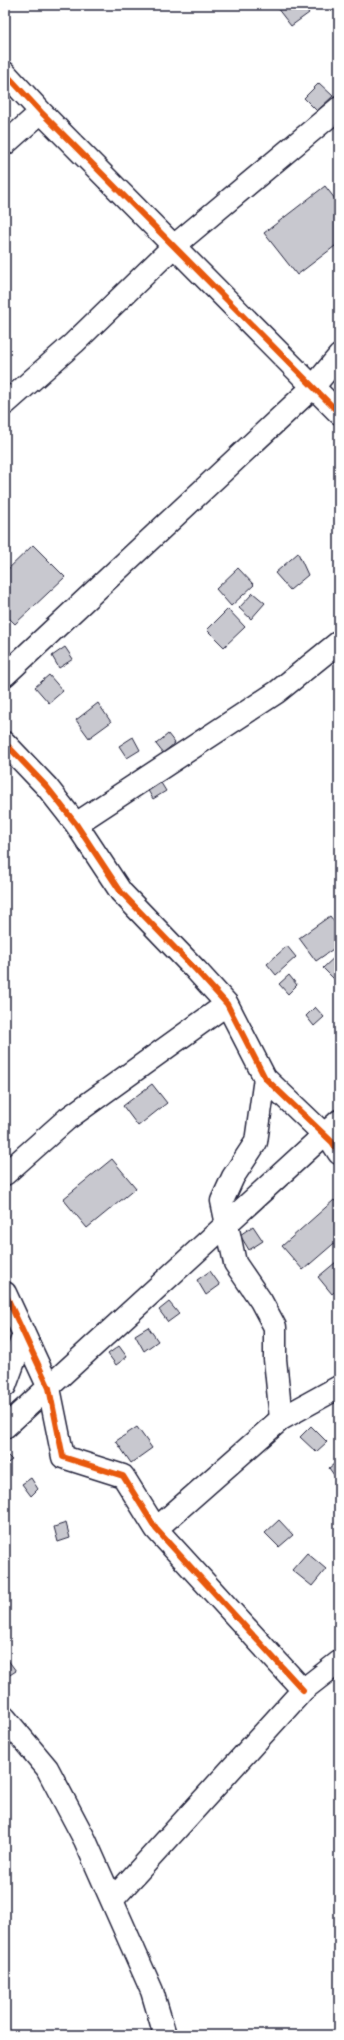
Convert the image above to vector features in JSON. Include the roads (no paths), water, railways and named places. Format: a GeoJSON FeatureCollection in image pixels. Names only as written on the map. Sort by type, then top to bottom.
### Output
{"type":"FeatureCollection","features":[{"type":"Feature","properties":{"kind":"street"},"geometry":{"type":"LineString","coordinates":[[5,73],[40,112],[314,386],[339,413]]}},
{"type":"Feature","properties":{"kind":"street"},"geometry":{"type":"LineString","coordinates":[[5,404],[74,343],[174,246],[339,108]]}},
{"type":"Feature","properties":{"kind":"street"},"geometry":{"type":"LineString","coordinates":[[5,144],[40,112]]}},
{"type":"Feature","properties":{"kind":"street"},"geometry":{"type":"LineString","coordinates":[[5,675],[314,386],[339,356]]}},
{"type":"Feature","properties":{"kind":"street"},"geometry":{"type":"LineString","coordinates":[[76,824],[277,692],[339,642]]}},
{"type":"Feature","properties":{"kind":"street"},"geometry":{"type":"LineString","coordinates":[[5,743],[47,787],[76,824],[121,892],[227,1004],[265,1078],[332,1142],[339,1153]]}},
{"type":"Feature","properties":{"kind":"street"},"geometry":{"type":"LineString","coordinates":[[5,1174],[67,1119],[227,1004]]}},
{"type":"Feature","properties":{"kind":"street"},"geometry":{"type":"LineString","coordinates":[[265,1078],[256,1142],[233,1177],[222,1201],[235,1263],[261,1301],[275,1327],[275,1359],[282,1419]]}},
{"type":"Feature","properties":{"kind":"street"},"geometry":{"type":"LineString","coordinates":[[5,1427],[339,1120]]}},
{"type":"Feature","properties":{"kind":"street"},"geometry":{"type":"LineString","coordinates":[[5,1293],[48,1388],[63,1457],[123,1476],[156,1529],[303,1690]]}},
{"type":"Feature","properties":{"kind":"street"},"geometry":{"type":"LineString","coordinates":[[5,1386],[24,1334]]}},
{"type":"Feature","properties":{"kind":"street"},"geometry":{"type":"LineString","coordinates":[[156,1529],[282,1419],[339,1387]]}},
{"type":"Feature","properties":{"kind":"street"},"geometry":{"type":"LineString","coordinates":[[112,1900],[303,1690],[339,1662]]}},
{"type":"Feature","properties":{"kind":"street"},"geometry":{"type":"LineString","coordinates":[[5,1718],[47,1768],[85,1840],[152,1991],[165,2035]]}}]}
